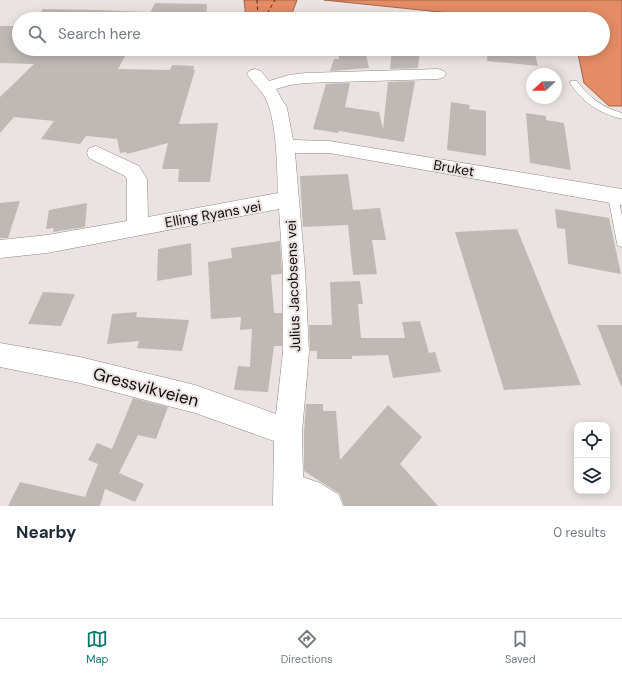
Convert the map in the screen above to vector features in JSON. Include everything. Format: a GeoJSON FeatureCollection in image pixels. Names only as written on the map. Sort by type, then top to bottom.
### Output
{"type":"FeatureCollection","features":[{"type":"Feature","properties":{"kind":"street","name":"Julius Jacobsens vei"},"geometry":{"type":"LineString","coordinates":[[255,74],[272,95],[278,108],[285,146],[294,270],[296,352],[288,432],[288,498]]}},
{"type":"Feature","properties":{"kind":"street"},"geometry":{"type":"LineString","coordinates":[[265,87],[289,80],[305,78],[438,74]]}},
{"type":"Feature","properties":{"kind":"street","name":"Bruket"},"geometry":{"type":"LineString","coordinates":[[285,146],[329,147],[617,196]]}},
{"type":"Feature","properties":{"kind":"street"},"geometry":{"type":"LineString","coordinates":[[96,154],[132,171],[137,179],[138,227]]}},
{"type":"Feature","properties":{"kind":"street","name":"Elling Ryans vei"},"geometry":{"type":"LineString","coordinates":[[0,249],[47,244],[289,199]]}},
{"type":"Feature","properties":{"kind":"street","name":"Gressvikveien"},"geometry":{"type":"LineString","coordinates":[[0,355],[80,370],[195,399],[288,432]]}},
{"type":"Feature","properties":{"kind":"street"},"geometry":{"type":"LineString","coordinates":[[288,498],[309,494],[328,506]]}},
{"type":"Feature","properties":{"kind":"lane"},"geometry":{"type":"LineString","coordinates":[[574,83],[584,96],[593,103],[604,110],[622,116]]}},
{"type":"Feature","properties":{"kind":"lane"},"geometry":{"type":"LineString","coordinates":[[617,196],[622,243]]}},
{"type":"Feature","properties":{"kind":"shaded area"},"geometry":{"type":"Polygon","coordinates":[[[244,0],[297,0],[293,12],[245,12],[244,0]]]}},
{"type":"Feature","properties":{"kind":"shaded area"},"geometry":{"type":"Polygon","coordinates":[[[324,0],[622,0],[622,106],[609,106],[584,83],[578,56],[610,56],[610,12],[440,12],[324,0]]]}},
{"type":"Feature","properties":{"kind":"building"},"geometry":{"type":"Polygon","coordinates":[[[155,3],[207,4],[206,12],[150,12],[155,3]]]}},
{"type":"Feature","properties":{"kind":"building"},"geometry":{"type":"Polygon","coordinates":[[[43,9],[148,12],[41,12],[43,9]]]}},
{"type":"Feature","properties":{"kind":"building"},"geometry":{"type":"Polygon","coordinates":[[[0,26],[12,26],[12,56],[125,56],[118,69],[170,70],[172,65],[194,66],[193,70],[195,70],[179,124],[218,123],[210,182],[178,182],[179,169],[162,169],[168,143],[127,154],[126,152],[120,153],[117,139],[86,136],[80,144],[41,139],[54,121],[14,117],[0,133],[0,97],[34,64],[0,63],[0,26]]]}},
{"type":"Feature","properties":{"kind":"building"},"geometry":{"type":"Polygon","coordinates":[[[339,56],[366,56],[369,68],[330,71],[334,59],[339,59],[339,56]]]}},
{"type":"Feature","properties":{"kind":"building"},"geometry":{"type":"Polygon","coordinates":[[[391,56],[419,56],[418,68],[390,69],[391,56]]]}},
{"type":"Feature","properties":{"kind":"building"},"geometry":{"type":"Polygon","coordinates":[[[487,56],[536,56],[538,66],[487,61],[487,56]]]}},
{"type":"Feature","properties":{"kind":"building"},"geometry":{"type":"Polygon","coordinates":[[[415,81],[404,142],[339,131],[338,133],[313,129],[326,84],[350,83],[345,107],[379,112],[383,129],[388,82],[415,81]]]}},
{"type":"Feature","properties":{"kind":"building"},"geometry":{"type":"Polygon","coordinates":[[[451,102],[470,105],[469,109],[486,111],[486,156],[447,150],[451,102]]]}},
{"type":"Feature","properties":{"kind":"building"},"geometry":{"type":"Polygon","coordinates":[[[526,113],[546,116],[546,120],[564,123],[571,170],[530,163],[526,113]]]}},
{"type":"Feature","properties":{"kind":"building"},"geometry":{"type":"Polygon","coordinates":[[[348,174],[353,210],[380,208],[386,240],[372,240],[377,274],[353,275],[348,225],[303,227],[300,176],[348,174]]]}},
{"type":"Feature","properties":{"kind":"building"},"geometry":{"type":"Polygon","coordinates":[[[20,201],[8,238],[0,238],[0,203],[20,201]]]}},
{"type":"Feature","properties":{"kind":"building"},"geometry":{"type":"Polygon","coordinates":[[[87,203],[85,227],[53,232],[54,228],[46,229],[49,210],[87,203]]]}},
{"type":"Feature","properties":{"kind":"building"},"geometry":{"type":"Polygon","coordinates":[[[555,209],[609,218],[621,274],[568,264],[565,229],[557,228],[555,209]]]}},
{"type":"Feature","properties":{"kind":"building"},"geometry":{"type":"Polygon","coordinates":[[[517,229],[581,385],[504,390],[455,232],[517,229]]]}},
{"type":"Feature","properties":{"kind":"building"},"geometry":{"type":"Polygon","coordinates":[[[280,241],[282,274],[271,275],[274,313],[282,313],[282,346],[274,346],[268,392],[234,390],[238,366],[250,367],[252,329],[240,330],[241,317],[211,319],[208,262],[232,258],[231,248],[280,241]]]}},
{"type":"Feature","properties":{"kind":"building"},"geometry":{"type":"Polygon","coordinates":[[[191,243],[192,275],[157,281],[158,249],[191,243]]]}},
{"type":"Feature","properties":{"kind":"building"},"geometry":{"type":"Polygon","coordinates":[[[360,281],[363,304],[358,304],[361,338],[405,338],[402,322],[420,321],[429,353],[435,352],[441,372],[393,378],[388,355],[352,356],[352,359],[317,359],[317,351],[310,351],[309,325],[332,325],[330,282],[360,281]]]}},
{"type":"Feature","properties":{"kind":"building"},"geometry":{"type":"Polygon","coordinates":[[[43,292],[75,294],[61,326],[28,324],[43,292]]]}},
{"type":"Feature","properties":{"kind":"building"},"geometry":{"type":"Polygon","coordinates":[[[137,312],[136,317],[189,320],[182,351],[137,348],[139,341],[107,344],[112,314],[137,312]]]}},
{"type":"Feature","properties":{"kind":"building"},"geometry":{"type":"Polygon","coordinates":[[[597,325],[622,325],[622,386],[621,386],[597,325]]]}},
{"type":"Feature","properties":{"kind":"building"},"geometry":{"type":"Polygon","coordinates":[[[133,398],[168,407],[156,439],[138,435],[119,473],[144,484],[135,502],[105,489],[100,506],[8,506],[20,482],[85,497],[98,464],[88,460],[97,443],[112,449],[133,398]]]}},
{"type":"Feature","properties":{"kind":"building"},"geometry":{"type":"Polygon","coordinates":[[[306,404],[323,404],[323,411],[336,411],[340,460],[388,405],[422,437],[400,464],[438,506],[344,506],[340,494],[304,471],[306,404]]]}},
{"type":"Feature","properties":{"kind":"ferry route"},"geometry":{"type":"LineString","coordinates":[[257,0],[258,12]]}},
{"type":"Feature","properties":{"kind":"ferry route"},"geometry":{"type":"LineString","coordinates":[[268,12],[275,0]]}}]}
